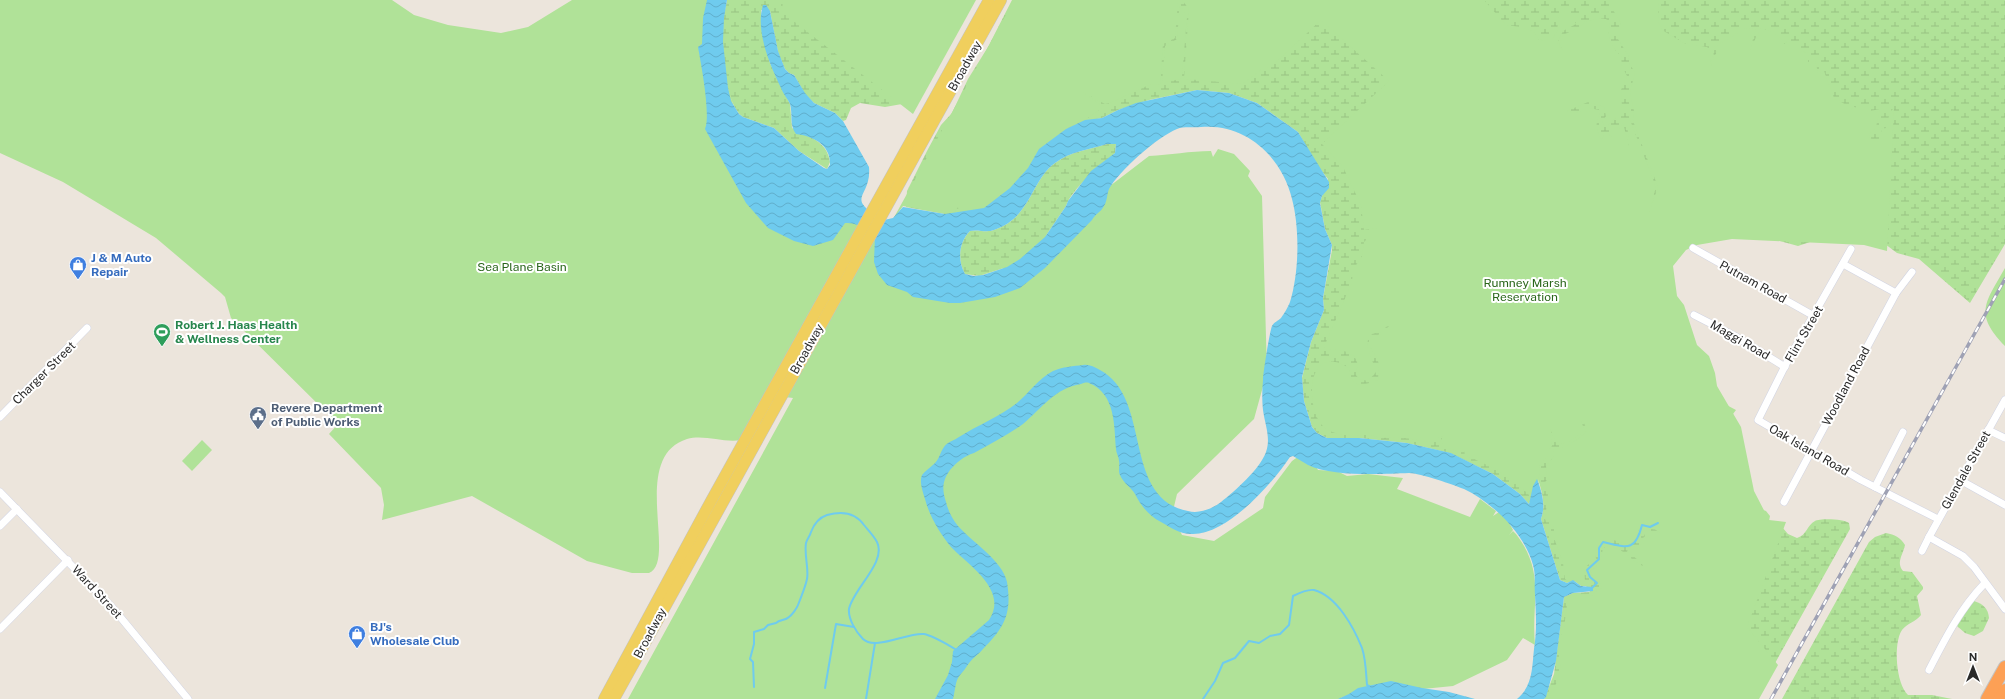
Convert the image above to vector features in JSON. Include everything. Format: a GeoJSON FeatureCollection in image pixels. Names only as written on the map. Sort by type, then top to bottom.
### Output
{"type":"FeatureCollection","features":[{"type":"Feature","properties":{"kind":"highway"},"geometry":{"type":"LineString","coordinates":[[1988,699],[2005,667]]}},
{"type":"Feature","properties":{"kind":"highway"},"geometry":{"type":"LineString","coordinates":[[2000,699],[2005,690]]}},
{"type":"Feature","properties":{"kind":"main road","name":"Broadway"},"geometry":{"type":"LineString","coordinates":[[876,214],[989,0]]}},
{"type":"Feature","properties":{"kind":"main road","name":"Broadway"},"geometry":{"type":"LineString","coordinates":[[604,699],[865,233],[1001,0]]}},
{"type":"Feature","properties":{"kind":"main road","name":"Broadway"},"geometry":{"type":"LineString","coordinates":[[614,699],[865,233]]}},
{"type":"Feature","properties":{"kind":"street","name":"Putnam Road"},"geometry":{"type":"LineString","coordinates":[[1693,248],[1814,316]]}},
{"type":"Feature","properties":{"kind":"street","name":"Flint Street"},"geometry":{"type":"LineString","coordinates":[[1758,420],[1785,367],[1851,249]]}},
{"type":"Feature","properties":{"kind":"street"},"geometry":{"type":"LineString","coordinates":[[1843,264],[1896,293]]}},
{"type":"Feature","properties":{"kind":"street","name":"Woodland Road"},"geometry":{"type":"LineString","coordinates":[[1784,502],[1896,293],[1912,272]]}},
{"type":"Feature","properties":{"kind":"street","name":"Maggi Road"},"geometry":{"type":"LineString","coordinates":[[1694,315],[1735,336],[1785,367]]}},
{"type":"Feature","properties":{"kind":"street","name":"Charger Street"},"geometry":{"type":"LineString","coordinates":[[0,417],[87,328]]}},
{"type":"Feature","properties":{"kind":"street","name":"Glendale Street"},"geometry":{"type":"LineString","coordinates":[[1929,537],[2005,400]]}},
{"type":"Feature","properties":{"kind":"street","name":"Oak Island Road"},"geometry":{"type":"LineString","coordinates":[[1758,420],[1861,480],[1938,519]]}},
{"type":"Feature","properties":{"kind":"street"},"geometry":{"type":"LineString","coordinates":[[1988,430],[2005,438]]}},
{"type":"Feature","properties":{"kind":"street"},"geometry":{"type":"LineString","coordinates":[[1875,487],[1903,432]]}},
{"type":"Feature","properties":{"kind":"street"},"geometry":{"type":"LineString","coordinates":[[1960,480],[2005,505]]}},
{"type":"Feature","properties":{"kind":"street","name":"Ward Street"},"geometry":{"type":"LineString","coordinates":[[0,492],[68,560],[112,607],[188,699]]}},
{"type":"Feature","properties":{"kind":"street"},"geometry":{"type":"LineString","coordinates":[[0,526],[17,509]]}},
{"type":"Feature","properties":{"kind":"street"},"geometry":{"type":"LineString","coordinates":[[1922,551],[1929,537],[1963,556],[1974,567],[1984,584],[2005,609]]}},
{"type":"Feature","properties":{"kind":"street"},"geometry":{"type":"LineString","coordinates":[[0,629],[68,560]]}},
{"type":"Feature","properties":{"kind":"street"},"geometry":{"type":"LineString","coordinates":[[1929,670],[1954,621],[1970,599],[1984,584]]}},
{"type":"Feature","properties":{"kind":"green space","name":"Sea Plane Basin"},"geometry":{"type":"Polygon","coordinates":[[[0,0],[392,0],[414,15],[448,25],[501,33],[528,27],[572,0],[709,0],[715,46],[742,133],[888,230],[899,271],[985,282],[1149,156],[1211,151],[1213,157],[1218,149],[1234,154],[1250,171],[1248,176],[1262,196],[1267,372],[1254,419],[1177,494],[1172,515],[1182,535],[1214,541],[1263,508],[1265,497],[1292,461],[1299,456],[1315,465],[1318,470],[1337,471],[1347,476],[1368,474],[1403,478],[1397,489],[1470,517],[1480,499],[1496,511],[1493,516],[1499,512],[1506,517],[1513,530],[1509,535],[1513,531],[1516,534],[1525,548],[1531,562],[1535,588],[1535,645],[1523,638],[1507,660],[1453,686],[1342,697],[1340,699],[628,699],[793,398],[785,397],[741,440],[734,441],[700,437],[687,439],[670,449],[661,466],[657,486],[659,550],[657,565],[649,573],[632,573],[587,561],[472,496],[382,520],[384,505],[381,488],[329,434],[338,424],[231,318],[225,297],[221,293],[156,238],[63,182],[0,153],[0,0]]]}},
{"type":"Feature","properties":{"kind":"green space"},"geometry":{"type":"Polygon","coordinates":[[[727,0],[961,0],[902,104],[885,107],[860,103],[851,108],[846,120],[843,121],[835,113],[814,103],[805,94],[794,75],[785,69],[778,52],[770,11],[761,10],[763,35],[770,63],[790,104],[792,128],[811,137],[821,144],[828,155],[830,162],[827,169],[799,151],[774,128],[743,117],[737,111],[729,91],[724,66],[722,30],[727,0]]]}},
{"type":"Feature","properties":{"kind":"green space"},"geometry":{"type":"Polygon","coordinates":[[[783,0],[976,0],[913,114],[782,12],[783,0]]]}},
{"type":"Feature","properties":{"kind":"green space","name":"Rumney Marsh Reservation"},"geometry":{"type":"Polygon","coordinates":[[[1012,0],[2005,0],[2005,244],[1970,303],[1919,259],[1897,253],[1877,238],[1819,239],[1798,246],[1710,222],[1665,270],[1719,401],[1736,410],[1733,414],[1755,507],[1766,511],[1770,516],[1769,521],[1782,527],[1788,534],[1797,538],[1803,535],[1812,523],[1822,519],[1847,522],[1849,523],[1850,529],[1755,699],[1544,699],[1554,674],[1564,597],[1573,593],[1590,592],[1586,586],[1581,586],[1573,580],[1567,583],[1560,580],[1541,519],[1543,504],[1538,479],[1529,504],[1520,494],[1493,474],[1450,453],[1407,443],[1359,438],[1327,438],[1317,433],[1312,427],[1304,401],[1302,378],[1311,342],[1324,310],[1323,298],[1332,245],[1325,229],[1320,202],[1328,179],[1317,165],[1298,132],[1257,103],[1229,93],[1197,90],[1149,100],[1118,110],[1102,118],[1077,123],[973,211],[945,214],[906,207],[907,191],[927,151],[941,125],[952,113],[968,79],[988,47],[1012,0]]]}},
{"type":"Feature","properties":{"kind":"green space"},"geometry":{"type":"Polygon","coordinates":[[[1014,0],[1178,0],[1175,38],[1163,44],[1160,84],[1149,85],[1105,104],[1081,91],[1104,107],[1073,128],[992,209],[959,213],[958,207],[953,215],[903,206],[892,221],[1014,0]]]}},
{"type":"Feature","properties":{"kind":"green space","name":"Rumney Marsh Reservation"},"geometry":{"type":"Polygon","coordinates":[[[1182,0],[1484,0],[1506,25],[1533,31],[1538,39],[1545,41],[1553,38],[1557,31],[1559,14],[1566,10],[1572,16],[1576,24],[1563,31],[1557,44],[1563,51],[1559,44],[1565,34],[1579,28],[1584,22],[1606,19],[1610,23],[1610,41],[1614,49],[1621,56],[1622,66],[1627,76],[1621,90],[1622,108],[1618,116],[1606,127],[1602,122],[1606,116],[1604,107],[1588,102],[1567,111],[1574,113],[1581,111],[1585,113],[1590,108],[1599,110],[1600,115],[1597,121],[1597,128],[1602,140],[1604,133],[1607,133],[1612,137],[1615,129],[1619,129],[1623,123],[1629,146],[1627,122],[1630,120],[1656,187],[1649,212],[1658,187],[1633,121],[1634,111],[1630,93],[1635,72],[1630,65],[1628,55],[1618,39],[1617,33],[1621,23],[1613,10],[1613,0],[1659,0],[1658,21],[1662,30],[1684,43],[1707,47],[1714,54],[1710,60],[1712,67],[1714,63],[1711,61],[1717,52],[1714,47],[1744,29],[1756,28],[1750,50],[1760,29],[1770,31],[1781,38],[1784,44],[1788,41],[1795,45],[1799,53],[1801,51],[1808,53],[1808,66],[1815,59],[1818,73],[1824,71],[1834,98],[1848,106],[1850,110],[1854,107],[1870,111],[1880,109],[1876,127],[1869,135],[1870,138],[1875,141],[1882,137],[1881,129],[1886,128],[1890,112],[1894,108],[1887,251],[1864,245],[1732,239],[1697,245],[1686,250],[1673,266],[1677,296],[1684,305],[1697,345],[1709,356],[1715,373],[1717,386],[1741,427],[1754,491],[1769,520],[1786,522],[1747,627],[1778,665],[1759,699],[1548,699],[1557,682],[1561,664],[1561,635],[1564,627],[1568,598],[1580,594],[1595,596],[1593,593],[1602,588],[1597,577],[1593,576],[1590,571],[1598,564],[1603,548],[1614,547],[1619,549],[1638,564],[1643,566],[1641,562],[1627,552],[1628,549],[1644,543],[1642,539],[1645,536],[1643,532],[1644,530],[1660,533],[1650,528],[1657,523],[1648,526],[1642,524],[1638,532],[1638,539],[1632,544],[1625,544],[1612,540],[1602,543],[1598,549],[1596,559],[1585,569],[1585,583],[1580,580],[1569,582],[1565,579],[1563,563],[1554,538],[1554,527],[1551,526],[1549,521],[1546,521],[1545,519],[1548,494],[1551,491],[1547,491],[1545,482],[1552,475],[1547,475],[1546,466],[1554,456],[1554,449],[1558,449],[1577,440],[1585,433],[1587,430],[1582,419],[1581,421],[1585,431],[1568,442],[1557,445],[1550,429],[1552,446],[1549,450],[1549,456],[1540,463],[1537,500],[1534,500],[1525,491],[1496,469],[1465,455],[1464,451],[1458,452],[1451,449],[1451,442],[1439,444],[1444,434],[1433,441],[1423,441],[1408,438],[1380,438],[1372,435],[1341,434],[1325,428],[1318,420],[1314,409],[1312,395],[1316,371],[1323,363],[1334,362],[1349,368],[1352,380],[1355,383],[1363,384],[1378,380],[1379,363],[1371,349],[1370,344],[1374,336],[1381,334],[1390,325],[1381,332],[1372,334],[1368,340],[1367,345],[1376,372],[1368,381],[1359,379],[1356,375],[1357,362],[1353,356],[1349,353],[1329,350],[1324,347],[1352,282],[1353,270],[1362,256],[1364,242],[1378,228],[1364,230],[1361,205],[1343,167],[1322,144],[1389,81],[1321,20],[1273,65],[1262,69],[1242,84],[1186,79],[1184,78],[1189,9],[1182,0]]]}},
{"type":"Feature","properties":{"kind":"green space"},"geometry":{"type":"Polygon","coordinates":[[[1180,4],[1187,17],[1182,76],[1180,79],[1162,83],[1165,46],[1177,39],[1180,4]]]}},
{"type":"Feature","properties":{"kind":"green space"},"geometry":{"type":"Polygon","coordinates":[[[1107,144],[1116,144],[1115,153],[1074,192],[1045,237],[1007,267],[979,276],[965,274],[962,269],[960,251],[963,240],[970,231],[991,231],[1006,224],[1016,217],[1047,170],[1055,163],[1074,153],[1107,144]]]}},
{"type":"Feature","properties":{"kind":"green space"},"geometry":{"type":"Polygon","coordinates":[[[2005,268],[2005,346],[1995,335],[1989,325],[1986,316],[1986,307],[1992,290],[2005,268]]]}},
{"type":"Feature","properties":{"kind":"green space"},"geometry":{"type":"Polygon","coordinates":[[[202,440],[212,450],[192,471],[182,461],[202,440]]]}},
{"type":"Feature","properties":{"kind":"green space"},"geometry":{"type":"Polygon","coordinates":[[[1886,533],[1897,537],[1905,545],[1900,561],[1901,568],[1903,571],[1912,572],[1923,587],[1917,596],[1921,615],[1902,630],[1897,644],[1898,673],[1904,690],[1908,695],[1932,695],[1952,699],[1782,699],[1869,542],[1875,537],[1886,533]]]}},
{"type":"Feature","properties":{"kind":"green space"},"geometry":{"type":"Polygon","coordinates":[[[1974,601],[1984,607],[1988,612],[1989,618],[1983,631],[1974,636],[1965,633],[1957,626],[1970,602],[1974,601]]]}},
{"type":"Feature","properties":{"kind":"green space"},"geometry":{"type":"Polygon","coordinates":[[[1796,687],[1811,699],[1789,699],[1796,687]]]}},
{"type":"Feature","properties":{"kind":"water"},"geometry":{"type":"Polygon","coordinates":[[[707,0],[727,0],[724,18],[723,42],[728,88],[731,101],[739,114],[743,117],[774,128],[799,151],[827,169],[830,165],[830,158],[824,147],[814,139],[796,134],[794,131],[790,104],[772,69],[762,37],[761,15],[763,5],[766,5],[770,11],[778,51],[785,69],[794,75],[805,93],[814,103],[835,113],[843,121],[869,167],[869,177],[862,196],[864,206],[884,220],[893,218],[903,207],[945,214],[984,208],[1010,188],[1028,168],[1039,149],[1066,129],[1085,120],[1102,118],[1136,103],[1197,90],[1229,93],[1257,103],[1298,132],[1329,182],[1329,188],[1322,196],[1320,203],[1325,229],[1332,245],[1323,298],[1324,310],[1311,342],[1302,377],[1304,401],[1312,427],[1317,433],[1327,438],[1359,438],[1407,443],[1451,453],[1493,474],[1520,494],[1529,504],[1533,486],[1537,479],[1542,494],[1543,504],[1541,519],[1560,580],[1567,583],[1573,580],[1581,586],[1593,587],[1593,591],[1573,593],[1564,597],[1556,661],[1546,697],[1544,699],[1517,699],[1526,688],[1531,676],[1535,642],[1535,576],[1529,553],[1523,542],[1506,520],[1475,495],[1464,489],[1421,475],[1409,473],[1358,474],[1330,471],[1318,469],[1308,465],[1293,456],[1290,457],[1272,481],[1234,517],[1220,526],[1206,532],[1192,534],[1179,532],[1149,514],[1121,478],[1116,450],[1114,421],[1109,403],[1098,388],[1089,383],[1084,383],[1072,386],[1056,394],[1023,424],[960,460],[950,470],[945,478],[944,493],[950,514],[958,526],[999,566],[1007,582],[1008,602],[1005,619],[1002,626],[997,634],[971,661],[959,677],[956,683],[953,699],[935,699],[948,675],[952,662],[953,651],[989,620],[994,609],[994,598],[984,579],[951,547],[935,524],[922,490],[922,475],[937,461],[945,445],[1010,408],[1048,374],[1064,368],[1087,365],[1100,370],[1116,384],[1127,402],[1145,468],[1153,487],[1167,502],[1188,511],[1197,512],[1210,509],[1221,502],[1240,486],[1253,472],[1263,459],[1266,452],[1268,437],[1263,410],[1263,376],[1272,326],[1281,318],[1290,302],[1297,265],[1295,211],[1287,184],[1280,169],[1271,157],[1260,146],[1247,137],[1233,131],[1217,127],[1180,128],[1159,139],[1139,155],[1121,173],[1109,189],[1106,202],[1101,210],[1045,268],[1020,288],[995,297],[960,303],[950,303],[913,297],[907,292],[887,285],[878,274],[874,262],[875,236],[861,226],[845,223],[833,240],[813,246],[794,241],[768,228],[746,203],[705,129],[707,122],[706,101],[698,47],[702,44],[703,18],[707,0]],[[1107,144],[1080,151],[1061,159],[1047,170],[1016,217],[994,230],[970,231],[963,240],[960,251],[962,269],[965,274],[974,276],[983,275],[1007,267],[1020,259],[1045,237],[1068,201],[1091,171],[1115,153],[1116,144],[1107,144]]]}},
{"type":"Feature","properties":{"kind":"water"},"geometry":{"type":"Polygon","coordinates":[[[1391,681],[1449,692],[1475,699],[1338,699],[1358,688],[1391,681]]]}},
{"type":"Feature","properties":{"kind":"waterway"},"geometry":{"type":"LineString","coordinates":[[754,687],[753,662],[750,659],[754,644],[754,632],[787,618],[796,610],[807,579],[806,542],[814,526],[821,518],[837,513],[856,517],[877,542],[879,550],[874,567],[856,593],[849,609],[851,621],[860,636],[868,642],[875,643],[917,634],[924,634],[957,650]]}},
{"type":"Feature","properties":{"kind":"waterway"},"geometry":{"type":"LineString","coordinates":[[1592,588],[1597,583],[1590,577],[1587,570],[1599,559],[1599,548],[1603,542],[1628,546],[1633,544],[1636,540],[1642,525],[1650,527],[1658,523]]}},
{"type":"Feature","properties":{"kind":"waterway"},"geometry":{"type":"LineString","coordinates":[[1203,699],[1215,681],[1223,663],[1235,658],[1249,641],[1259,643],[1270,636],[1280,634],[1289,625],[1293,596],[1311,590],[1322,593],[1330,599],[1344,614],[1349,622],[1362,648],[1367,685],[1369,686]]}},
{"type":"Feature","properties":{"kind":"waterway"},"geometry":{"type":"LineString","coordinates":[[825,688],[836,624],[854,627]]}},
{"type":"Feature","properties":{"kind":"waterway"},"geometry":{"type":"LineString","coordinates":[[866,699],[875,643]]}},
{"type":"Feature","properties":{"kind":"railway"},"geometry":{"type":"LineString","coordinates":[[1771,699],[2005,279]]}},
{"type":"Feature","properties":{"kind":"place","name":"J & M Auto Repair"},"geometry":{"type":"Point","coordinates":[78,280]}},
{"type":"Feature","properties":{"kind":"place","name":"Robert J. Haas Health & Wellness Center"},"geometry":{"type":"Point","coordinates":[162,347]}},
{"type":"Feature","properties":{"kind":"place","name":"Revere Department of Public Works"},"geometry":{"type":"Point","coordinates":[258,430]}},
{"type":"Feature","properties":{"kind":"place","name":"BJ's Wholesale Club"},"geometry":{"type":"Point","coordinates":[357,649]}}]}
